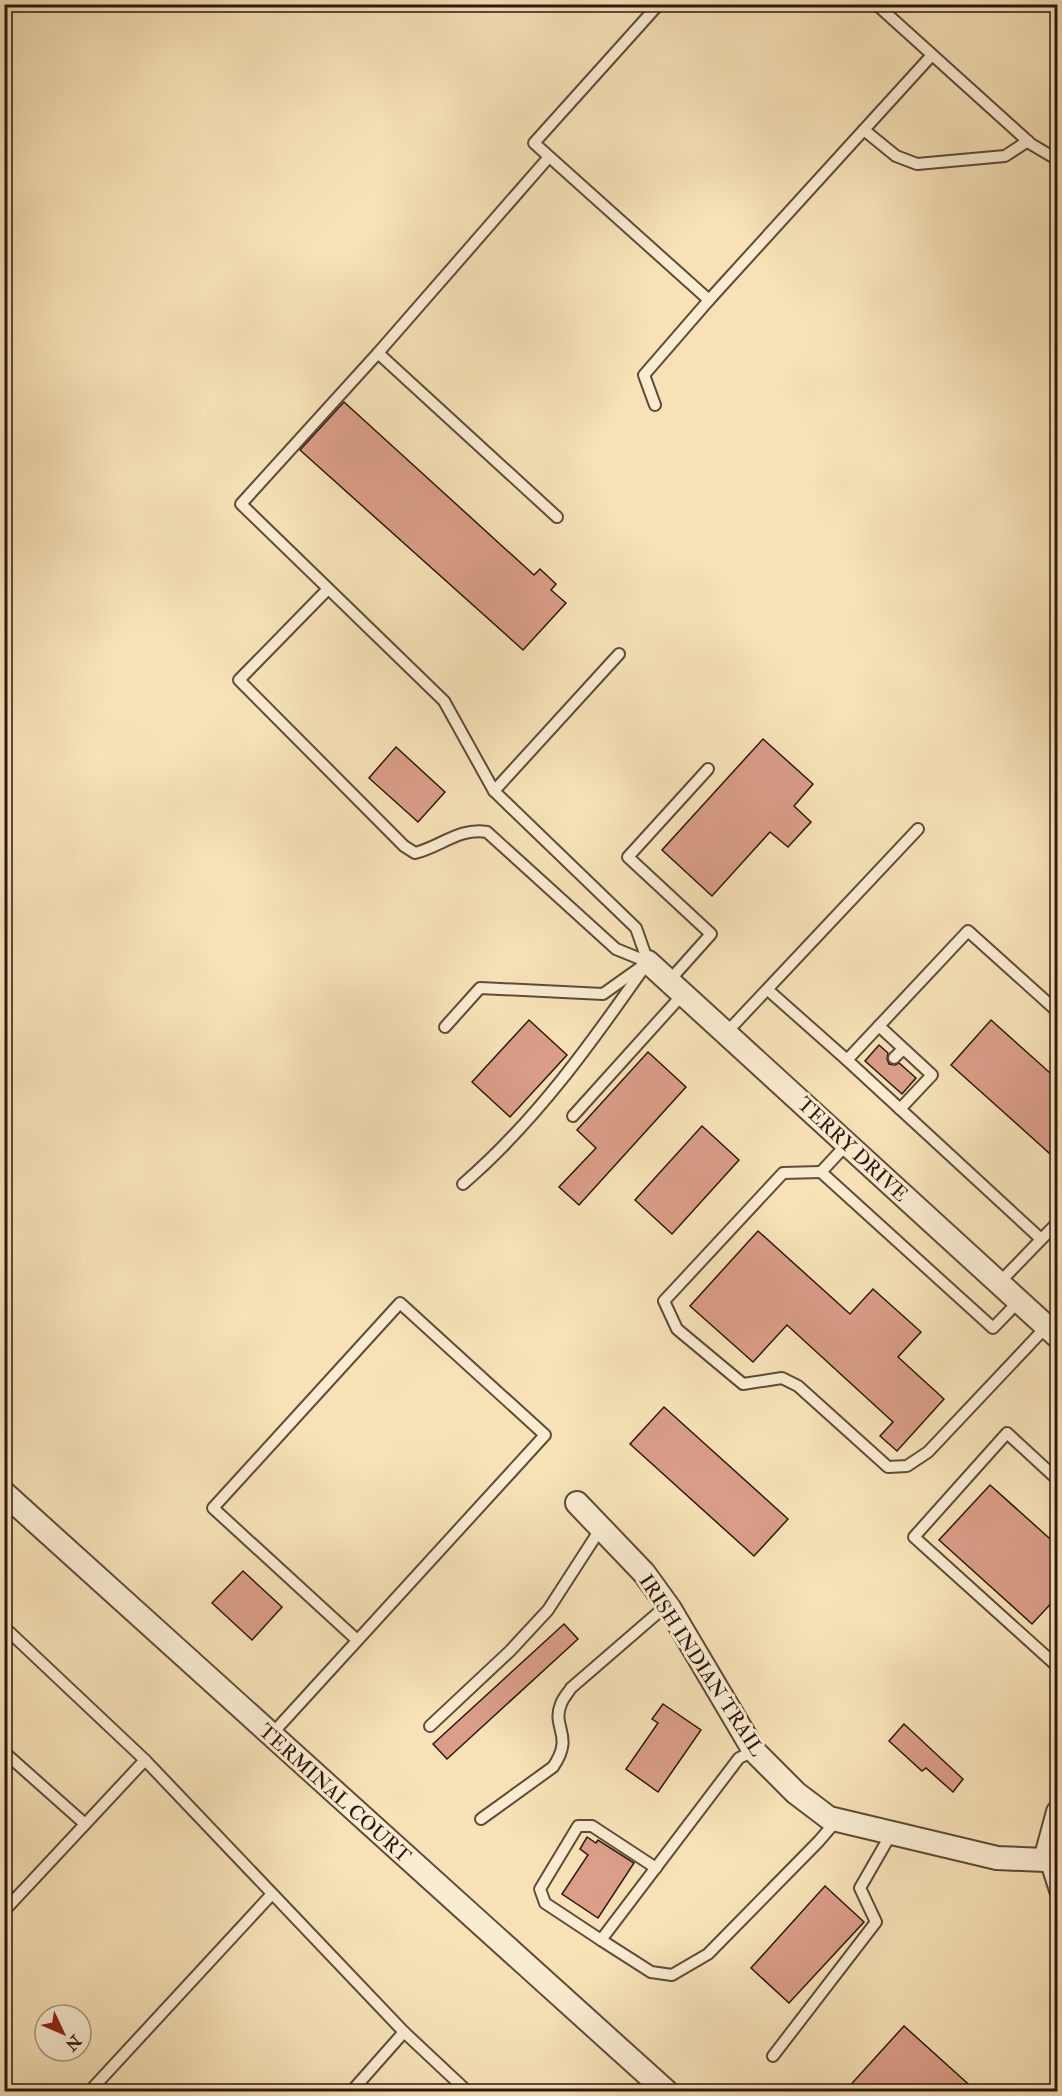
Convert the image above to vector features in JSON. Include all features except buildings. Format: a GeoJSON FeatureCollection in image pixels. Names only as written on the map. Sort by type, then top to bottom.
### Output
{"type":"FeatureCollection","features":[{"type":"Feature","properties":{"kind":"street","name":"TERRY DRIVE"},"geometry":{"type":"LineString","coordinates":[[648,962],[1052,1332]]}},
{"type":"Feature","properties":{"kind":"street","name":"TERMINAL COURT"},"geometry":{"type":"LineString","coordinates":[[4,1493],[667,2091]]}},
{"type":"Feature","properties":{"kind":"street","name":"IRISH INDIAN TRAIL"},"geometry":{"type":"LineString","coordinates":[[577,1503],[644,1573],[667,1605],[754,1751],[796,1793],[829,1818],[998,1858],[1051,1863]]}},
{"type":"Feature","properties":{"kind":"street"},"geometry":{"type":"LineString","coordinates":[[1051,1863],[1058,1812]]}},
{"type":"Feature","properties":{"kind":"lane"},"geometry":{"type":"LineString","coordinates":[[659,4],[534,143],[709,300]]}},
{"type":"Feature","properties":{"kind":"lane"},"geometry":{"type":"LineString","coordinates":[[876,4],[1028,141],[1058,160]]}},
{"type":"Feature","properties":{"kind":"lane"},"geometry":{"type":"LineString","coordinates":[[655,405],[644,375],[709,300],[932,55]]}},
{"type":"Feature","properties":{"kind":"lane"},"geometry":{"type":"LineString","coordinates":[[864,130],[896,156],[917,164],[1005,156],[1028,141]]}},
{"type":"Feature","properties":{"kind":"lane"},"geometry":{"type":"LineString","coordinates":[[549,157],[378,353],[241,504],[444,701],[494,791],[636,928],[648,962]]}},
{"type":"Feature","properties":{"kind":"lane"},"geometry":{"type":"LineString","coordinates":[[378,353],[557,517]]}},
{"type":"Feature","properties":{"kind":"lane"},"geometry":{"type":"LineString","coordinates":[[328,589],[239,680],[404,846],[415,853],[474,830],[487,832],[616,949],[648,962]]}},
{"type":"Feature","properties":{"kind":"lane"},"geometry":{"type":"LineString","coordinates":[[494,791],[619,654]]}},
{"type":"Feature","properties":{"kind":"lane"},"geometry":{"type":"LineString","coordinates":[[573,1116],[676,987],[711,934],[628,856],[708,769]]}},
{"type":"Feature","properties":{"kind":"lane"},"geometry":{"type":"LineString","coordinates":[[726,1033],[918,829]]}},
{"type":"Feature","properties":{"kind":"lane"},"geometry":{"type":"LineString","coordinates":[[847,1060],[968,931],[1058,1012]]}},
{"type":"Feature","properties":{"kind":"lane"},"geometry":{"type":"LineString","coordinates":[[445,1027],[480,988],[603,994],[648,962]]}},
{"type":"Feature","properties":{"kind":"lane"},"geometry":{"type":"LineString","coordinates":[[463,1184],[508,1143],[542,1105],[576,1064],[648,962]]}},
{"type":"Feature","properties":{"kind":"lane"},"geometry":{"type":"LineString","coordinates":[[768,990],[847,1060],[875,1078],[889,1091],[900,1109],[1041,1239]]}},
{"type":"Feature","properties":{"kind":"lane"},"geometry":{"type":"LineString","coordinates":[[879,1026],[903,1049],[913,1066],[932,1075],[900,1109]]}},
{"type":"Feature","properties":{"kind":"lane"},"geometry":{"type":"LineString","coordinates":[[894,1058],[903,1049]]}},
{"type":"Feature","properties":{"kind":"lane"},"geometry":{"type":"LineString","coordinates":[[821,1172],[848,1144]]}},
{"type":"Feature","properties":{"kind":"lane"},"geometry":{"type":"LineString","coordinates":[[1019,1301],[993,1328],[821,1172],[783,1173],[664,1301],[677,1329],[743,1384],[782,1378],[798,1386],[888,1467],[907,1466],[928,1452],[1052,1332]]}},
{"type":"Feature","properties":{"kind":"lane"},"geometry":{"type":"LineString","coordinates":[[999,1283],[1058,1222]]}},
{"type":"Feature","properties":{"kind":"lane"},"geometry":{"type":"LineString","coordinates":[[271,1735],[545,1435],[400,1303],[213,1509],[357,1640]]}},
{"type":"Feature","properties":{"kind":"lane"},"geometry":{"type":"LineString","coordinates":[[1058,1480],[1007,1433],[914,1537],[1058,1667]]}},
{"type":"Feature","properties":{"kind":"lane"},"geometry":{"type":"LineString","coordinates":[[430,1726],[510,1651],[548,1610],[602,1528]]}},
{"type":"Feature","properties":{"kind":"lane"},"geometry":{"type":"LineString","coordinates":[[481,1819],[553,1767],[563,1746],[564,1735],[559,1722],[560,1705],[571,1688],[667,1605]]}},
{"type":"Feature","properties":{"kind":"lane"},"geometry":{"type":"LineString","coordinates":[[4,1627],[145,1760],[404,2032],[468,2091]]}},
{"type":"Feature","properties":{"kind":"lane"},"geometry":{"type":"LineString","coordinates":[[601,1940],[740,1758],[754,1751]]}},
{"type":"Feature","properties":{"kind":"lane"},"geometry":{"type":"LineString","coordinates":[[4,1752],[85,1824]]}},
{"type":"Feature","properties":{"kind":"lane"},"geometry":{"type":"LineString","coordinates":[[4,1911],[145,1760]]}},
{"type":"Feature","properties":{"kind":"lane"},"geometry":{"type":"LineString","coordinates":[[656,1868],[592,1826],[578,1826],[540,1889],[545,1903],[601,1940],[651,1972],[672,1974],[708,1954],[811,1850],[837,1820]]}},
{"type":"Feature","properties":{"kind":"lane"},"geometry":{"type":"LineString","coordinates":[[773,2056],[876,1922],[860,1888],[891,1834]]}},
{"type":"Feature","properties":{"kind":"lane"},"geometry":{"type":"LineString","coordinates":[[1051,1863],[1058,1900]]}},
{"type":"Feature","properties":{"kind":"lane"},"geometry":{"type":"LineString","coordinates":[[89,2091],[272,1894]]}},
{"type":"Feature","properties":{"kind":"lane"},"geometry":{"type":"LineString","coordinates":[[351,2091],[404,2032]]}}]}
